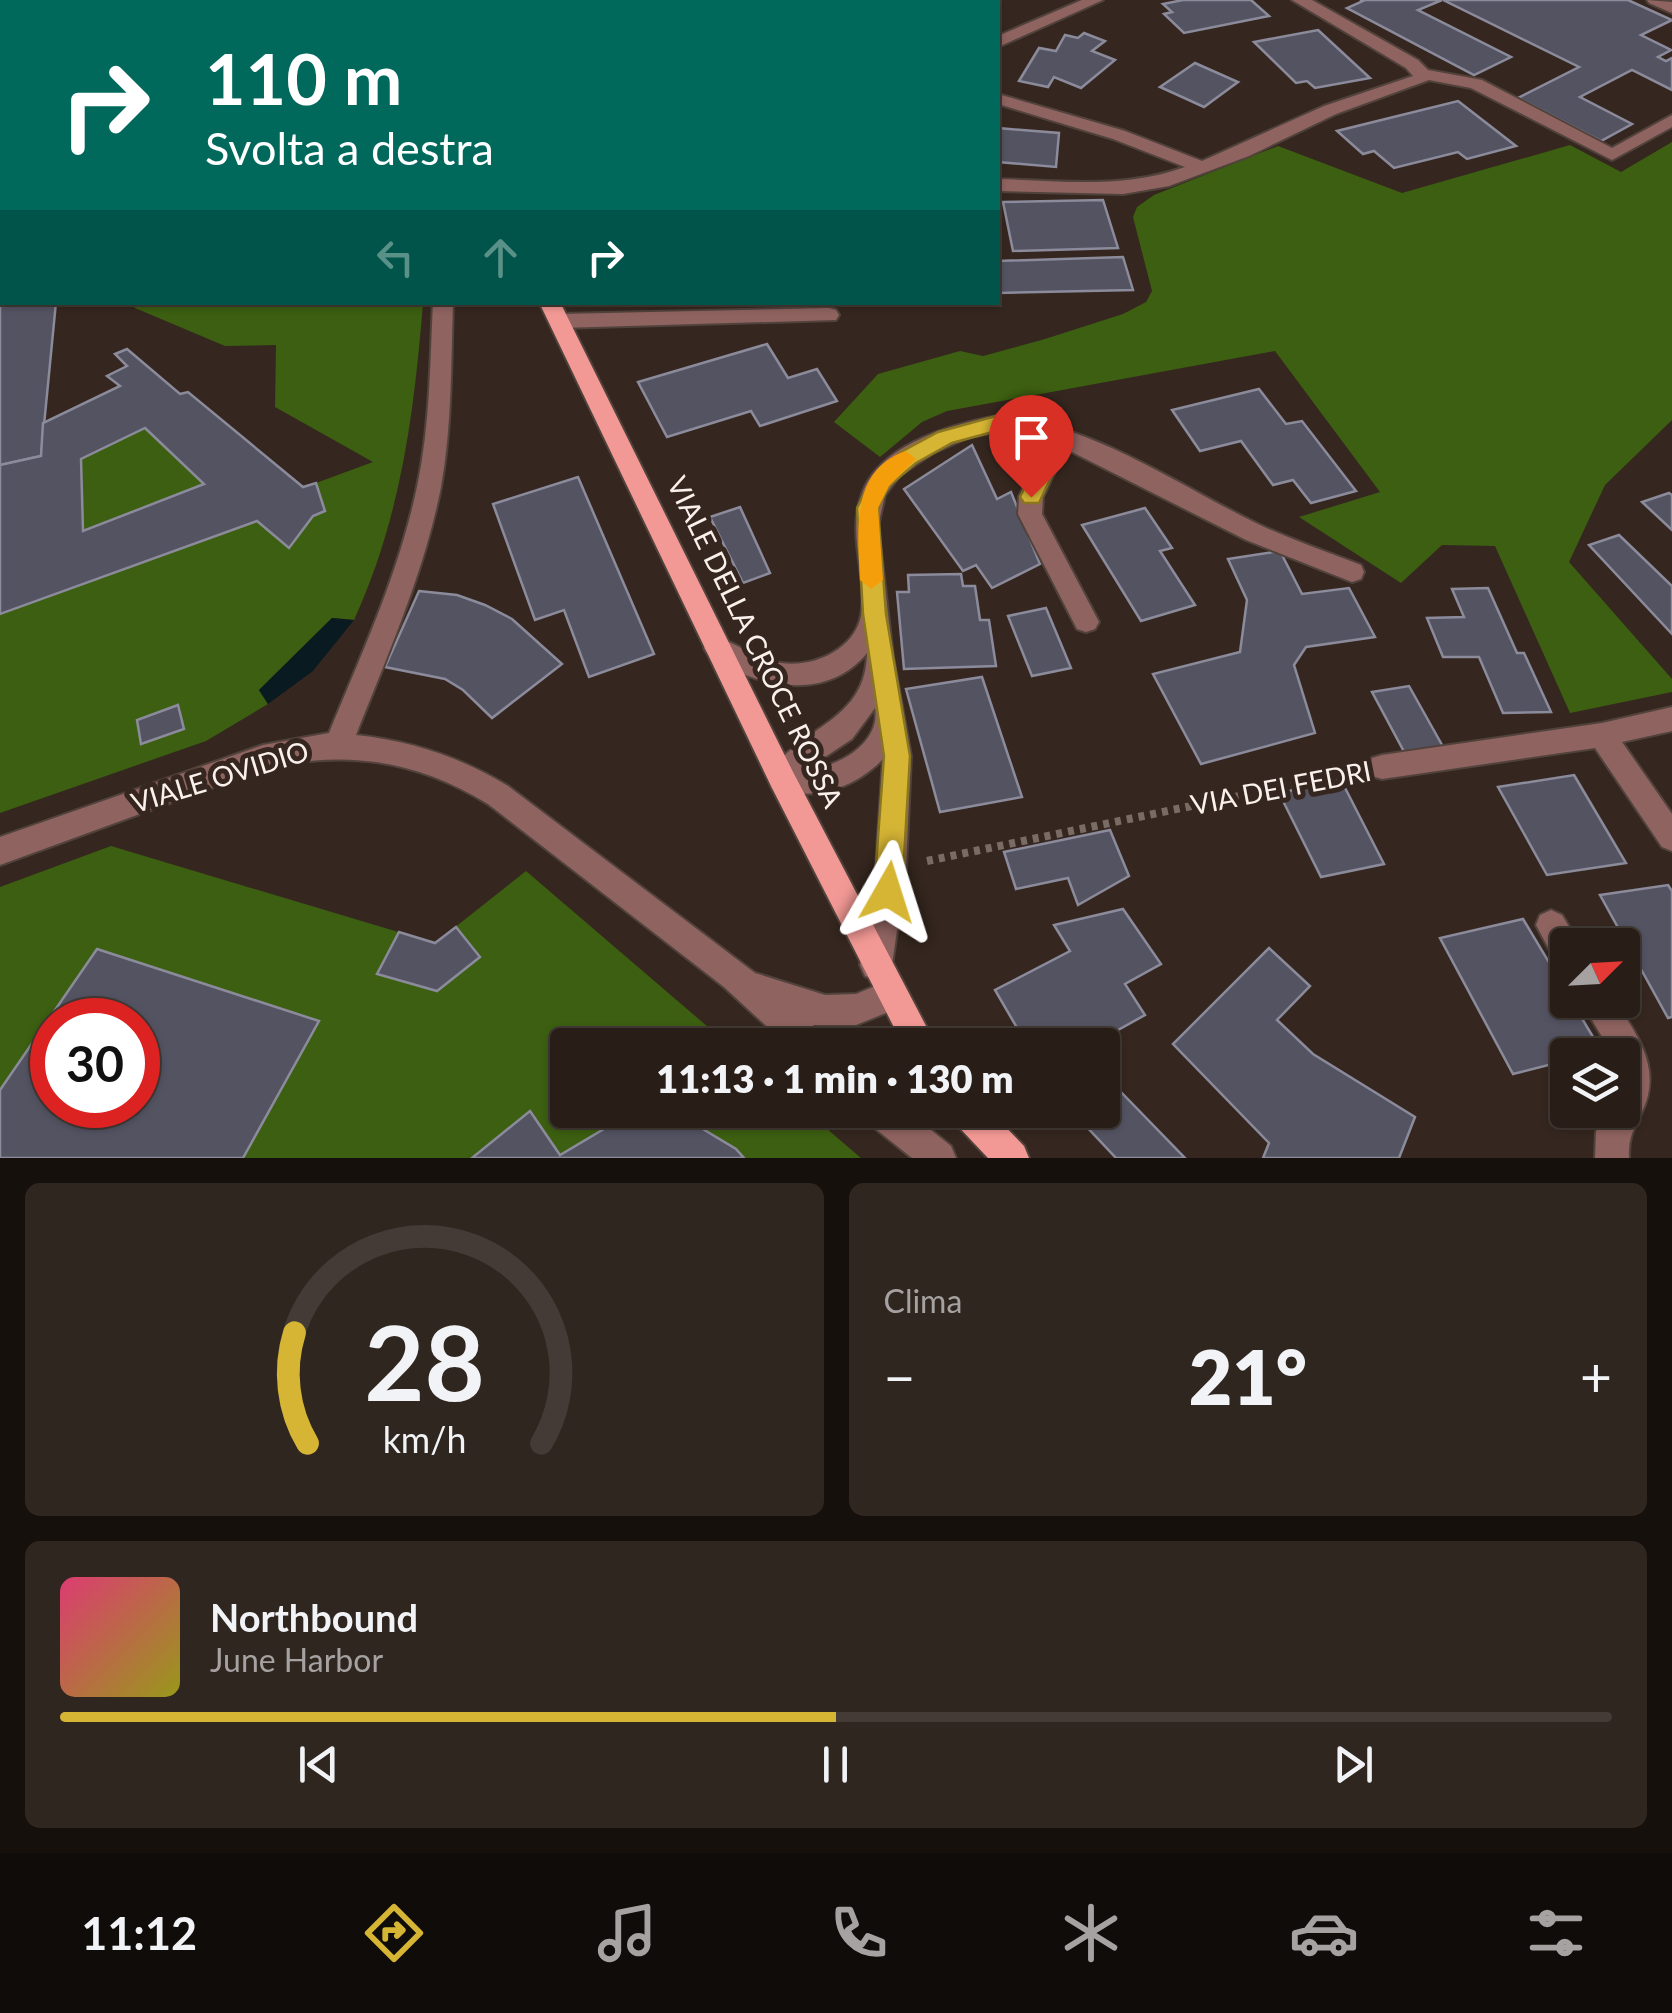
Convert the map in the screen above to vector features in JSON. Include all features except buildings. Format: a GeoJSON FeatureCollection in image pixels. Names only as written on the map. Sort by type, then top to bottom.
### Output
{"type":"FeatureCollection","features":[{"type":"Feature","properties":{"kind":"main road","name":"VIALE DELLA CROCE ROSSA"},"geometry":{"type":"LineString","coordinates":[[554,312],[905,1027]]}},
{"type":"Feature","properties":{"kind":"main road"},"geometry":{"type":"LineString","coordinates":[[983,1128],[1012,1158]]}},
{"type":"Feature","properties":{"kind":"street"},"geometry":{"type":"LineString","coordinates":[[1000,41],[1095,0]]}},
{"type":"Feature","properties":{"kind":"street"},"geometry":{"type":"LineString","coordinates":[[1655,0],[1672,8]]}},
{"type":"Feature","properties":{"kind":"street"},"geometry":{"type":"LineString","coordinates":[[1308,4],[1419,71],[1476,84],[1612,155],[1672,120]]}},
{"type":"Feature","properties":{"kind":"street"},"geometry":{"type":"LineString","coordinates":[[1000,185],[1135,187],[1204,168],[1330,110],[1414,84],[1419,71]]}},
{"type":"Feature","properties":{"kind":"street"},"geometry":{"type":"LineString","coordinates":[[1000,100],[1119,135],[1204,168]]}},
{"type":"Feature","properties":{"kind":"street"},"geometry":{"type":"LineString","coordinates":[[338,745],[402,580],[428,490],[436,449],[443,305]]}},
{"type":"Feature","properties":{"kind":"street","name":"VIALE DELLA CROCE ROSSA"},"geometry":{"type":"LineString","coordinates":[[554,312],[829,316]]}},
{"type":"Feature","properties":{"kind":"street"},"geometry":{"type":"LineString","coordinates":[[876,964],[891,868],[897,756],[874,614],[868,508],[892,469],[935,442],[986,425],[1018,424],[1105,456],[1222,518],[1352,572]]}},
{"type":"Feature","properties":{"kind":"street"},"geometry":{"type":"LineString","coordinates":[[1060,437],[1031,497],[1030,514],[1086,622]]}},
{"type":"Feature","properties":{"kind":"street"},"geometry":{"type":"LineString","coordinates":[[718,648],[760,671],[805,676],[847,658],[862,642],[874,614]]}},
{"type":"Feature","properties":{"kind":"street"},"geometry":{"type":"LineString","coordinates":[[782,779],[802,754],[848,726],[874,682],[880,657]]}},
{"type":"Feature","properties":{"kind":"street"},"geometry":{"type":"LineString","coordinates":[[782,779],[818,782],[852,769],[878,748],[892,716]]}},
{"type":"Feature","properties":{"kind":"street","name":"VIA DEI FEDRI"},"geometry":{"type":"LineString","coordinates":[[1382,768],[1602,736],[1672,718]]}},
{"type":"Feature","properties":{"kind":"street"},"geometry":{"type":"LineString","coordinates":[[1602,736],[1672,838]]}},
{"type":"Feature","properties":{"kind":"street","name":"VIALE OVIDIO"},"geometry":{"type":"LineString","coordinates":[[0,851],[263,757],[303,747],[338,745],[418,757],[481,784],[736,976],[794,1028]]}},
{"type":"Feature","properties":{"kind":"street","name":"VIALE OVIDIO"},"geometry":{"type":"LineString","coordinates":[[736,976],[827,1014],[848,1014],[905,1027]]}},
{"type":"Feature","properties":{"kind":"street"},"geometry":{"type":"LineString","coordinates":[[1606,1018],[1635,1071],[1632,1099],[1610,1133],[1612,1158]]}},
{"type":"Feature","properties":{"kind":"street"},"geometry":{"type":"LineString","coordinates":[[901,1128],[938,1158]]}},
{"type":"Feature","properties":{"kind":"path","name":"VIA DEI FEDRI"},"geometry":{"type":"LineString","coordinates":[[891,868],[1382,768]]}},
{"type":"Feature","properties":{"kind":"green space"},"geometry":{"type":"Polygon","coordinates":[[[1672,142],[1672,420],[1605,485],[1569,562],[1672,679],[1672,692],[1570,713],[1495,546],[1442,545],[1401,583],[1299,517],[1380,492],[1275,351],[947,411],[922,422],[880,457],[834,422],[878,374],[960,351],[983,356],[1123,314],[1146,302],[1152,291],[1133,217],[1137,207],[1154,195],[1278,146],[1402,193],[1570,145],[1621,172],[1672,142]]]}},
{"type":"Feature","properties":{"kind":"green space"},"geometry":{"type":"Polygon","coordinates":[[[133,305],[423,305],[403,464],[383,543],[354,620],[332,618],[259,690],[268,704],[206,741],[0,813],[0,614],[257,521],[325,511],[316,483],[373,462],[275,407],[276,345],[225,346],[133,305]],[[178,705],[138,720],[141,743],[184,729],[178,705]]]}},
{"type":"Feature","properties":{"kind":"green space"},"geometry":{"type":"Polygon","coordinates":[[[145,428],[204,484],[83,531],[81,459],[145,428]]]}},
{"type":"Feature","properties":{"kind":"green space"},"geometry":{"type":"Polygon","coordinates":[[[111,846],[435,943],[526,871],[709,1028],[550,1028],[550,1128],[826,1128],[861,1158],[0,1158],[0,887],[111,846]]]}},
{"type":"Feature","properties":{"kind":"shaded area"},"geometry":{"type":"Polygon","coordinates":[[[332,618],[354,620],[313,671],[268,704],[259,690],[332,618]]]}},
{"type":"Feature","properties":{"kind":"slow traffic"},"geometry":{"type":"LineString","coordinates":[[871,580],[868,508],[881,481],[906,459]]}},
{"type":"Feature","properties":{"kind":"route"},"geometry":{"type":"LineString","coordinates":[[888,892],[897,756],[874,614],[866,526],[868,508],[881,481],[908,457],[945,437],[996,424],[1030,426],[1060,437],[1031,497]]}}]}
